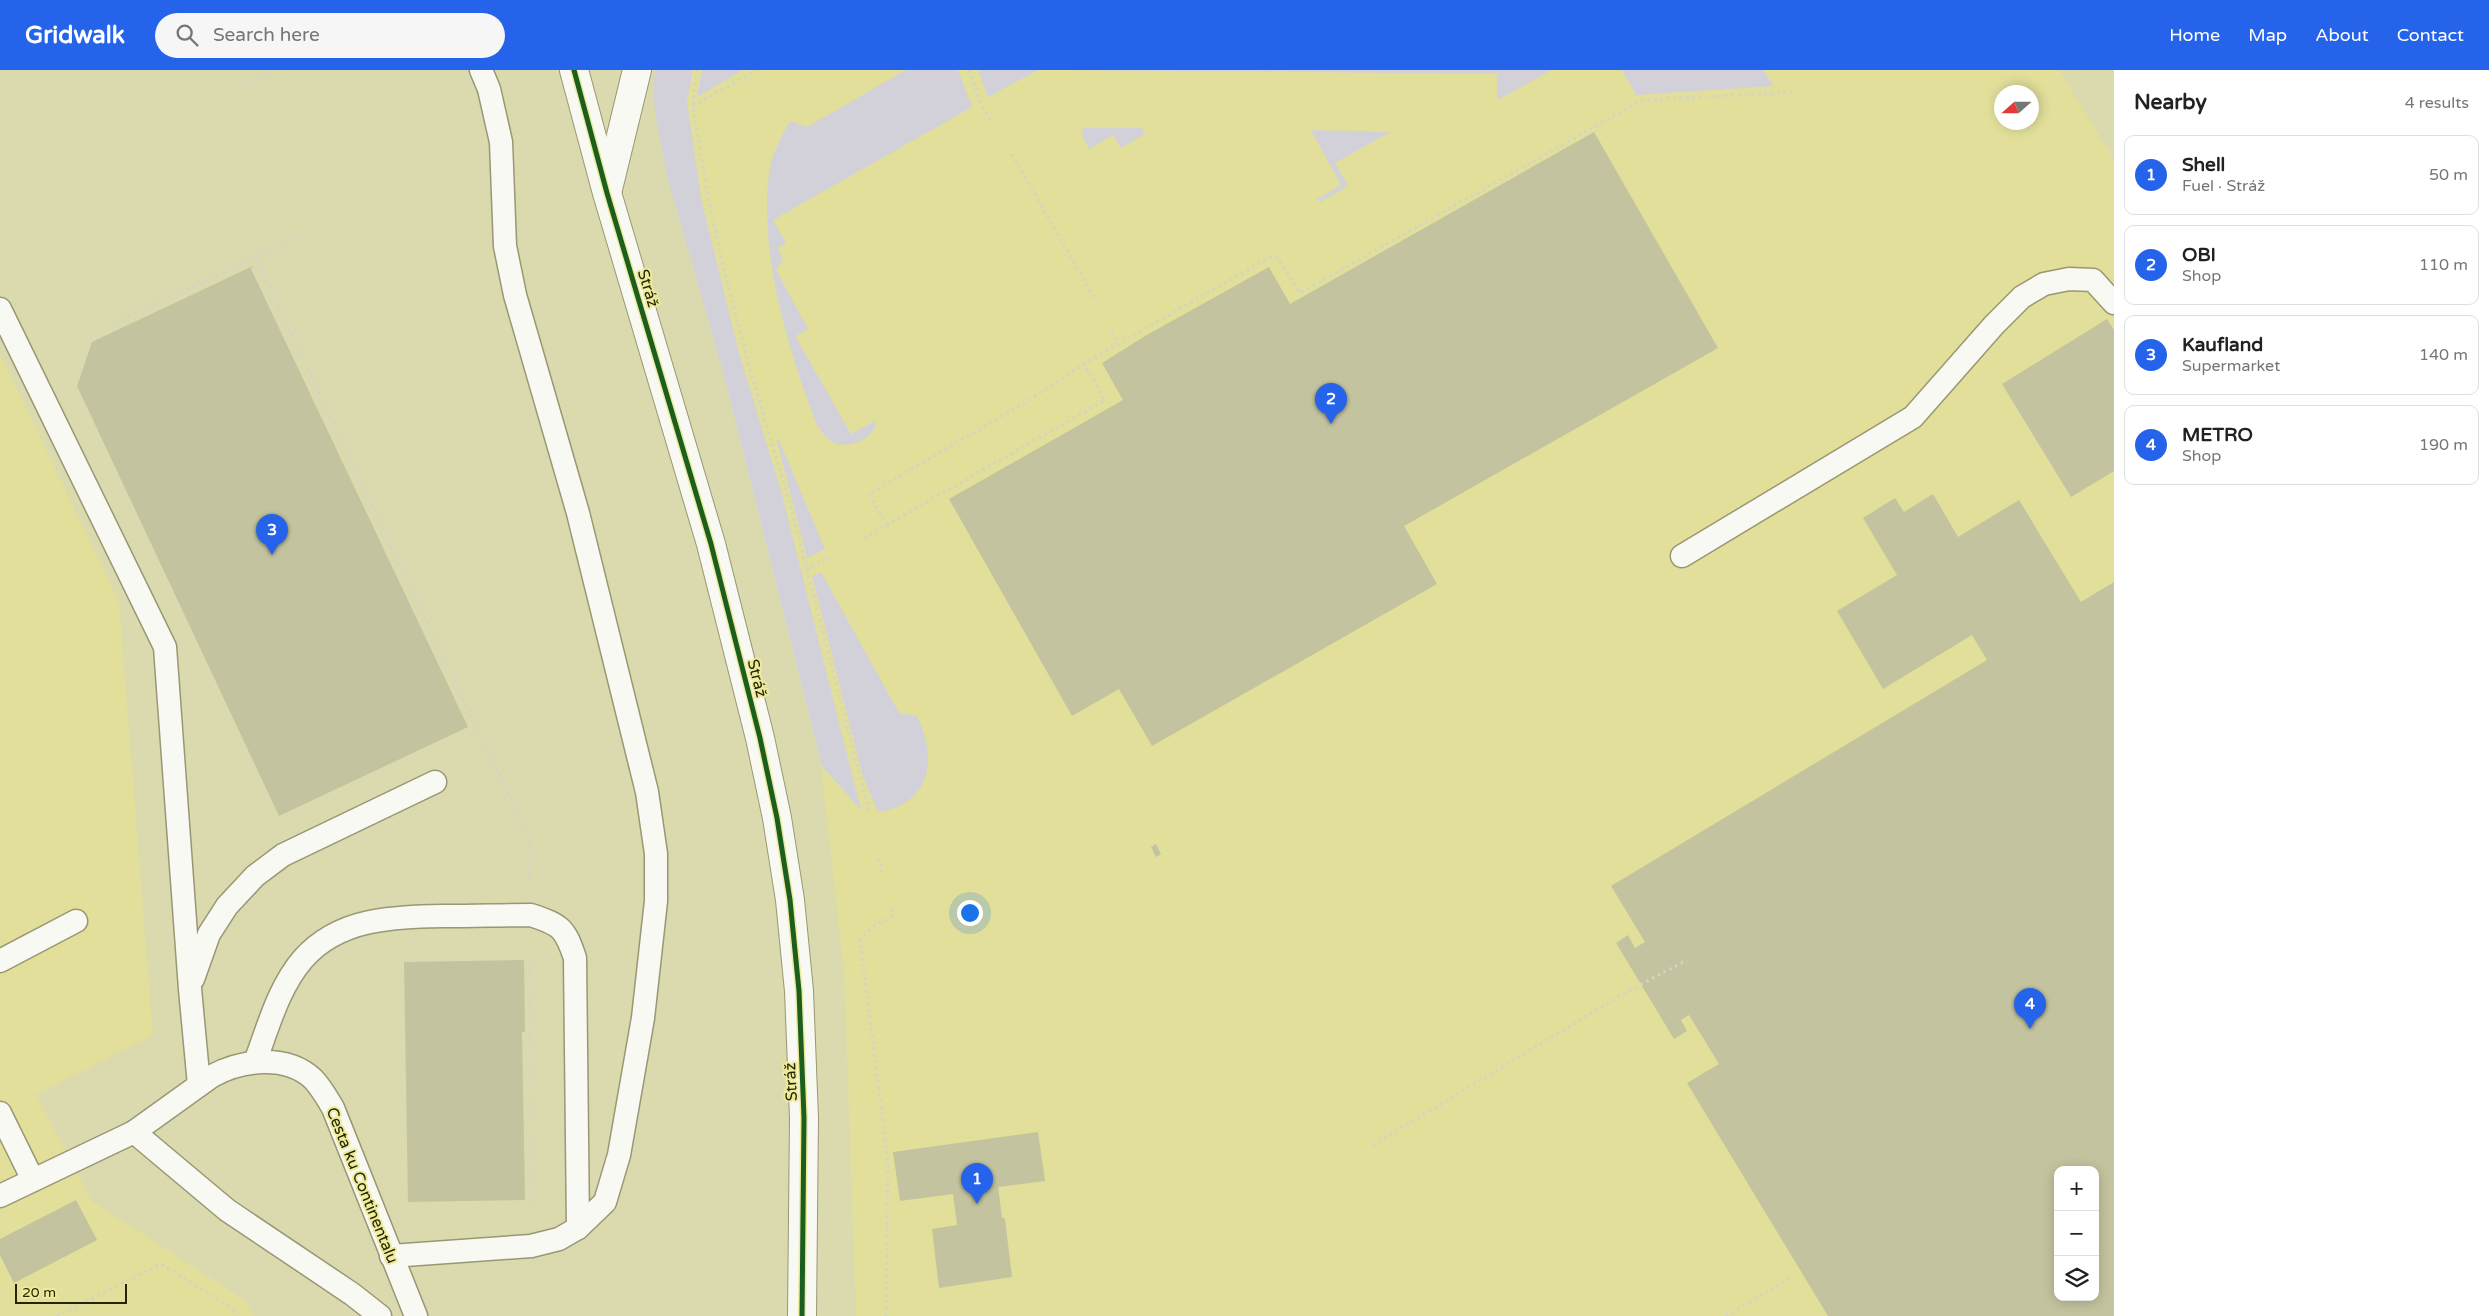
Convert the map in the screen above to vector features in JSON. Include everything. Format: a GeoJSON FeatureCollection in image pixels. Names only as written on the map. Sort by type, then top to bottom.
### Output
{"type":"FeatureCollection","features":[{"type":"Feature","properties":{"kind":"street"},"geometry":{"type":"LineString","coordinates":[[558,70],[607,193]]}},
{"type":"Feature","properties":{"kind":"street","name":"Stráž"},"geometry":{"type":"LineString","coordinates":[[574,70],[607,193],[711,544],[777,818],[790,900],[799,990],[804,1118],[802,1314]]}},
{"type":"Feature","properties":{"kind":"street"},"geometry":{"type":"LineString","coordinates":[[607,193],[637,70]]}},
{"type":"Feature","properties":{"kind":"lane"},"geometry":{"type":"LineString","coordinates":[[391,1256],[531,1246],[559,1238],[578,1228],[605,1202],[619,1155],[643,1018],[656,901],[656,854],[648,792],[602,603],[554,424],[515,295],[505,246],[501,142],[489,89],[481,70]]}},
{"type":"Feature","properties":{"kind":"lane"},"geometry":{"type":"LineString","coordinates":[[1682,556],[1913,418],[1994,325],[2022,297],[2044,284],[2069,279],[2093,280],[2114,303]]}},
{"type":"Feature","properties":{"kind":"lane"},"geometry":{"type":"LineString","coordinates":[[0,309],[165,647],[190,989],[199,1085]]}},
{"type":"Feature","properties":{"kind":"lane"},"geometry":{"type":"LineString","coordinates":[[190,989],[209,934],[227,906],[255,876],[283,855],[435,782]]}},
{"type":"Feature","properties":{"kind":"lane"},"geometry":{"type":"LineString","coordinates":[[255,1062],[274,1010],[303,959],[341,931],[359,923],[409,916],[530,915],[550,921],[566,933],[575,958],[578,1228]]}},
{"type":"Feature","properties":{"kind":"lane"},"geometry":{"type":"LineString","coordinates":[[0,961],[76,921]]}},
{"type":"Feature","properties":{"kind":"lane","name":"Cesta ku Continentalu"},"geometry":{"type":"LineString","coordinates":[[0,1196],[134,1132],[199,1085],[226,1069],[255,1062],[290,1066],[304,1072],[315,1080],[334,1108],[416,1316]]}},
{"type":"Feature","properties":{"kind":"lane"},"geometry":{"type":"LineString","coordinates":[[0,1113],[33,1180]]}},
{"type":"Feature","properties":{"kind":"lane"},"geometry":{"type":"LineString","coordinates":[[134,1132],[227,1210],[352,1294],[380,1316]]}},
{"type":"Feature","properties":{"kind":"path"},"geometry":{"type":"LineString","coordinates":[[245,85],[276,70]]}},
{"type":"Feature","properties":{"kind":"path"},"geometry":{"type":"LineString","coordinates":[[697,70],[693,107],[708,197],[723,266],[806,569],[869,811]]}},
{"type":"Feature","properties":{"kind":"path"},"geometry":{"type":"LineString","coordinates":[[693,107],[757,70]]}},
{"type":"Feature","properties":{"kind":"path"},"geometry":{"type":"LineString","coordinates":[[968,70],[980,102],[993,124]]}},
{"type":"Feature","properties":{"kind":"path"},"geometry":{"type":"LineString","coordinates":[[887,525],[869,494],[1024,403],[1119,343],[1268,258],[1277,257],[1283,262],[1300,293],[1642,100],[1797,92]]}},
{"type":"Feature","properties":{"kind":"path"},"geometry":{"type":"LineString","coordinates":[[1012,154],[1096,301]]}},
{"type":"Feature","properties":{"kind":"path"},"geometry":{"type":"LineString","coordinates":[[110,325],[300,236]]}},
{"type":"Feature","properties":{"kind":"path"},"geometry":{"type":"LineString","coordinates":[[256,257],[528,836],[530,886]]}},
{"type":"Feature","properties":{"kind":"path"},"geometry":{"type":"LineString","coordinates":[[1112,332],[1119,343]]}},
{"type":"Feature","properties":{"kind":"path"},"geometry":{"type":"LineString","coordinates":[[864,538],[1105,400],[1084,364]]}},
{"type":"Feature","properties":{"kind":"path"},"geometry":{"type":"LineString","coordinates":[[806,569],[830,557]]}},
{"type":"Feature","properties":{"kind":"path"},"geometry":{"type":"LineString","coordinates":[[879,858],[882,872]]}},
{"type":"Feature","properties":{"kind":"path"},"geometry":{"type":"LineString","coordinates":[[886,1316],[888,1161],[860,940],[876,924],[892,916],[891,909]]}},
{"type":"Feature","properties":{"kind":"path"},"geometry":{"type":"LineString","coordinates":[[530,954],[531,1215]]}},
{"type":"Feature","properties":{"kind":"path"},"geometry":{"type":"LineString","coordinates":[[1372,1145],[1623,994],[1688,960]]}},
{"type":"Feature","properties":{"kind":"path"},"geometry":{"type":"LineString","coordinates":[[57,1316],[161,1264],[232,1308],[236,1316]]}},
{"type":"Feature","properties":{"kind":"path"},"geometry":{"type":"LineString","coordinates":[[1726,1316],[1793,1276]]}},
{"type":"Feature","properties":{"kind":"shaded area"},"geometry":{"type":"Polygon","coordinates":[[[655,70],[2059,70],[2114,159],[2114,1316],[856,1316],[844,971],[820,758],[722,368],[667,176],[656,119],[653,91],[655,70]]]}},
{"type":"Feature","properties":{"kind":"shaded area"},"geometry":{"type":"Polygon","coordinates":[[[655,70],[693,70],[687,102],[701,198],[739,353],[782,494],[861,810],[822,766],[722,368],[667,176],[656,119],[653,91],[655,70]]]}},
{"type":"Feature","properties":{"kind":"shaded area"},"geometry":{"type":"Polygon","coordinates":[[[702,70],[743,70],[697,97],[702,70]]]}},
{"type":"Feature","properties":{"kind":"shaded area"},"geometry":{"type":"Polygon","coordinates":[[[906,70],[958,70],[972,107],[773,220],[786,243],[777,248],[783,259],[776,270],[808,329],[796,336],[802,348],[851,434],[875,421],[874,430],[864,439],[851,444],[838,444],[828,438],[817,425],[786,334],[772,269],[768,236],[767,204],[770,166],[780,139],[790,121],[807,127],[906,70]]]}},
{"type":"Feature","properties":{"kind":"shaded area"},"geometry":{"type":"Polygon","coordinates":[[[978,70],[1038,70],[988,97],[978,70]]]}},
{"type":"Feature","properties":{"kind":"shaded area"},"geometry":{"type":"Polygon","coordinates":[[[1071,70],[1552,70],[1497,100],[1497,74],[1071,70]]]}},
{"type":"Feature","properties":{"kind":"shaded area"},"geometry":{"type":"Polygon","coordinates":[[[1622,70],[1763,70],[1774,86],[1636,95],[1622,70]]]}},
{"type":"Feature","properties":{"kind":"shaded area"},"geometry":{"type":"Polygon","coordinates":[[[1085,128],[1142,128],[1145,134],[1121,148],[1113,135],[1089,149],[1082,135],[1082,130],[1085,128]]]}},
{"type":"Feature","properties":{"kind":"shaded area"},"geometry":{"type":"Polygon","coordinates":[[[1311,130],[1390,132],[1335,163],[1348,186],[1320,202],[1317,199],[1341,185],[1311,130]]]}},
{"type":"Feature","properties":{"kind":"shaded area"},"geometry":{"type":"Polygon","coordinates":[[[0,354],[119,601],[153,1035],[36,1095],[92,1201],[246,1301],[253,1316],[0,1316],[0,354]]]}},
{"type":"Feature","properties":{"kind":"shaded area"},"geometry":{"type":"Polygon","coordinates":[[[779,440],[825,549],[807,558],[777,441],[779,440]]]}},
{"type":"Feature","properties":{"kind":"shaded area"},"geometry":{"type":"Polygon","coordinates":[[[821,572],[899,713],[917,716],[924,732],[928,763],[925,777],[919,789],[909,800],[896,807],[878,812],[863,777],[812,576],[821,572]]]}},
{"type":"Feature","properties":{"kind":"building"},"geometry":{"type":"Polygon","coordinates":[[[1594,132],[1718,348],[1404,526],[1437,584],[1152,746],[1119,689],[1072,716],[949,499],[1123,400],[1102,363],[1145,336],[1269,267],[1290,304],[1594,132]]]}},
{"type":"Feature","properties":{"kind":"building"},"geometry":{"type":"Polygon","coordinates":[[[253,266],[251,269],[468,727],[279,816],[77,386],[92,342],[253,266]]]}},
{"type":"Feature","properties":{"kind":"building"},"geometry":{"type":"Polygon","coordinates":[[[2107,319],[2114,330],[2114,471],[2071,497],[2002,384],[2107,319]]]}},
{"type":"Feature","properties":{"kind":"building"},"geometry":{"type":"Polygon","coordinates":[[[1933,494],[1958,537],[2019,500],[2081,602],[2114,582],[2114,1316],[1828,1316],[1687,1083],[1719,1064],[1689,1015],[1681,1020],[1687,1031],[1674,1039],[1616,943],[1628,935],[1635,948],[1645,942],[1611,886],[1987,660],[1972,635],[1883,689],[1837,611],[1897,575],[1863,518],[1895,498],[1904,512],[1933,494]]]}},
{"type":"Feature","properties":{"kind":"building"},"geometry":{"type":"Polygon","coordinates":[[[1156,844],[1161,854],[1156,857],[1151,847],[1156,844]]]}},
{"type":"Feature","properties":{"kind":"building"},"geometry":{"type":"Polygon","coordinates":[[[524,960],[525,1032],[522,1032],[525,1200],[408,1202],[404,962],[524,960]]]}},
{"type":"Feature","properties":{"kind":"building"},"geometry":{"type":"Polygon","coordinates":[[[1038,1132],[1045,1181],[998,1187],[1002,1217],[1005,1219],[1012,1277],[939,1288],[932,1229],[957,1225],[953,1194],[900,1201],[893,1152],[1038,1132]]]}},
{"type":"Feature","properties":{"kind":"building"},"geometry":{"type":"Polygon","coordinates":[[[76,1200],[97,1240],[14,1283],[0,1255],[0,1239],[76,1200]]]}},
{"type":"Feature","properties":{"kind":"cycle path"},"geometry":{"type":"LineString","coordinates":[[574,70],[607,193],[711,544],[760,738],[777,818],[790,900],[799,991],[804,1118],[802,1316]]}},
{"type":"Feature","properties":{"kind":"place","name":"OBI"},"geometry":{"type":"Point","coordinates":[1331,424]}},
{"type":"Feature","properties":{"kind":"place","name":"Kaufland"},"geometry":{"type":"Point","coordinates":[272,555]}},
{"type":"Feature","properties":{"kind":"place","name":"METRO"},"geometry":{"type":"Point","coordinates":[2030,1029]}},
{"type":"Feature","properties":{"kind":"place","name":"Shell"},"geometry":{"type":"Point","coordinates":[977,1204]}}]}
